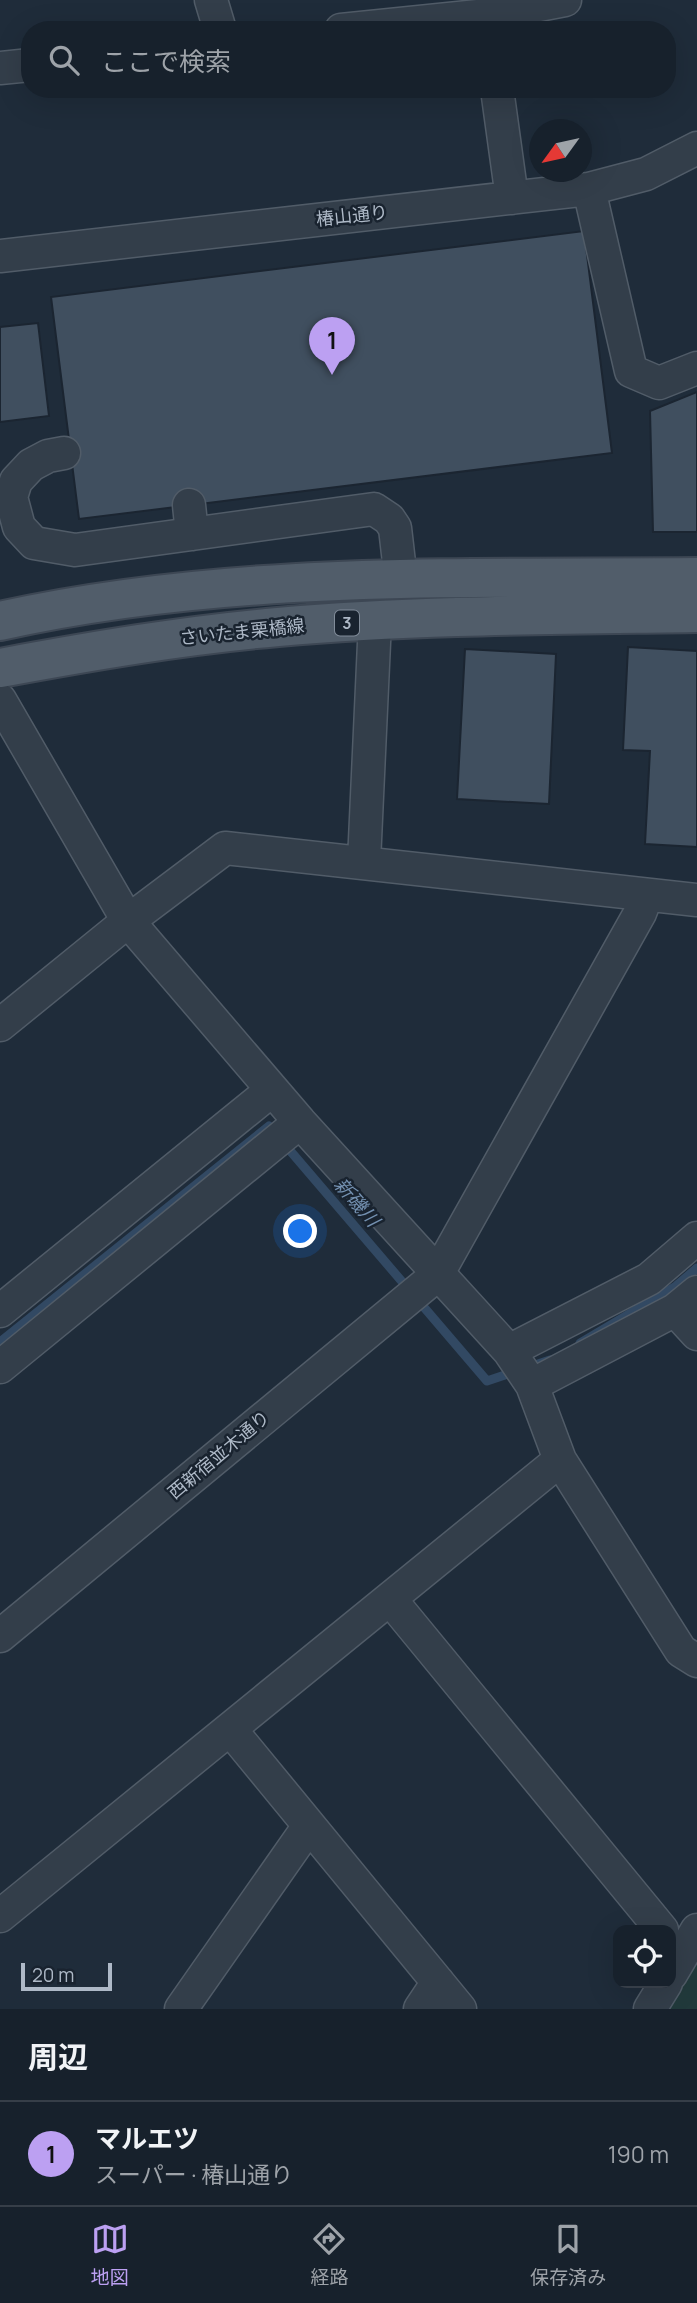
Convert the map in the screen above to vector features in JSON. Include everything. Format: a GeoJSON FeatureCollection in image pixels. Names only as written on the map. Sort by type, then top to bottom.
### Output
{"type":"FeatureCollection","features":[{"type":"Feature","properties":{"kind":"main road"},"geometry":{"type":"LineString","coordinates":[[0,621],[38,612],[202,589],[272,583],[697,577]]}},
{"type":"Feature","properties":{"kind":"main road","name":"さいたま栗橋線"},"geometry":{"type":"LineString","coordinates":[[0,668],[205,635],[278,627],[375,621],[697,613]]}},
{"type":"Feature","properties":{"kind":"street"},"geometry":{"type":"LineString","coordinates":[[211,0],[217,21]]}},
{"type":"Feature","properties":{"kind":"street"},"geometry":{"type":"LineString","coordinates":[[426,21],[482,15],[565,0]]}},
{"type":"Feature","properties":{"kind":"street"},"geometry":{"type":"LineString","coordinates":[[0,68],[21,66]]}},
{"type":"Feature","properties":{"kind":"street"},"geometry":{"type":"LineString","coordinates":[[498,98],[512,198]]}},
{"type":"Feature","properties":{"kind":"street","name":"椿山通り"},"geometry":{"type":"LineString","coordinates":[[0,256],[589,189],[646,174],[697,148]]}},
{"type":"Feature","properties":{"kind":"street"},"geometry":{"type":"LineString","coordinates":[[589,189],[631,371],[659,383],[697,368]]}},
{"type":"Feature","properties":{"kind":"street"},"geometry":{"type":"LineString","coordinates":[[64,453],[48,456],[31,465],[16,481],[11,497],[19,527],[34,543],[75,550],[191,519],[374,509],[389,519],[395,528],[401,580]]}},
{"type":"Feature","properties":{"kind":"street"},"geometry":{"type":"LineString","coordinates":[[365,862],[375,621]]}},
{"type":"Feature","properties":{"kind":"street"},"geometry":{"type":"LineString","coordinates":[[0,700],[128,921],[433,1278],[509,1351],[532,1385],[560,1460],[681,1651],[697,1661]]}},
{"type":"Feature","properties":{"kind":"street"},"geometry":{"type":"LineString","coordinates":[[0,1025],[128,921],[225,848],[697,900]]}},
{"type":"Feature","properties":{"kind":"street"},"geometry":{"type":"LineString","coordinates":[[433,1278],[640,913],[647,895]]}},
{"type":"Feature","properties":{"kind":"street"},"geometry":{"type":"LineString","coordinates":[[0,1311],[272,1090]]}},
{"type":"Feature","properties":{"kind":"street"},"geometry":{"type":"LineString","coordinates":[[0,1367],[300,1122]]}},
{"type":"Feature","properties":{"kind":"street"},"geometry":{"type":"LineString","coordinates":[[509,1351],[649,1279],[697,1238]]}},
{"type":"Feature","properties":{"kind":"street","name":"西新宿並木通り"},"geometry":{"type":"LineString","coordinates":[[0,1636],[433,1278]]}},
{"type":"Feature","properties":{"kind":"street"},"geometry":{"type":"LineString","coordinates":[[532,1385],[686,1301],[697,1334]]}},
{"type":"Feature","properties":{"kind":"street"},"geometry":{"type":"LineString","coordinates":[[0,1916],[560,1460]]}},
{"type":"Feature","properties":{"kind":"street"},"geometry":{"type":"LineString","coordinates":[[390,1599],[658,1925]]}},
{"type":"Feature","properties":{"kind":"street"},"geometry":{"type":"LineString","coordinates":[[230,1729],[460,2009]]}},
{"type":"Feature","properties":{"kind":"street"},"geometry":{"type":"LineString","coordinates":[[181,2009],[309,1826]]}},
{"type":"Feature","properties":{"kind":"street"},"geometry":{"type":"LineString","coordinates":[[420,2009],[439,1982]]}},
{"type":"Feature","properties":{"kind":"street"},"geometry":{"type":"LineString","coordinates":[[650,2009],[663,1988]]}},
{"type":"Feature","properties":{"kind":"green space"},"geometry":{"type":"Polygon","coordinates":[[[697,1961],[697,2009],[668,2009],[697,1961]]]}},
{"type":"Feature","properties":{"kind":"building"},"geometry":{"type":"Polygon","coordinates":[[[584,231],[612,453],[79,519],[51,297],[584,231]]]}},
{"type":"Feature","properties":{"kind":"building"},"geometry":{"type":"Polygon","coordinates":[[[38,323],[49,416],[0,422],[0,327],[38,323]]]}},
{"type":"Feature","properties":{"kind":"building"},"geometry":{"type":"Polygon","coordinates":[[[697,392],[697,532],[653,532],[650,411],[697,392]]]}},
{"type":"Feature","properties":{"kind":"building"},"geometry":{"type":"Polygon","coordinates":[[[628,647],[697,651],[697,847],[645,844],[650,751],[623,750],[628,647]]]}},
{"type":"Feature","properties":{"kind":"building"},"geometry":{"type":"Polygon","coordinates":[[[465,649],[556,654],[549,804],[457,799],[465,649]]]}},
{"type":"Feature","properties":{"kind":"waterway","name":"新磯川"},"geometry":{"type":"LineString","coordinates":[[0,1342],[269,1126],[487,1381],[550,1360]]}},
{"type":"Feature","properties":{"kind":"waterway","name":"新磯川"},"geometry":{"type":"LineString","coordinates":[[580,1343],[676,1286],[697,1268]]}},
{"type":"Feature","properties":{"kind":"place","name":"マルエツ"},"geometry":{"type":"Point","coordinates":[332,375]}}]}
